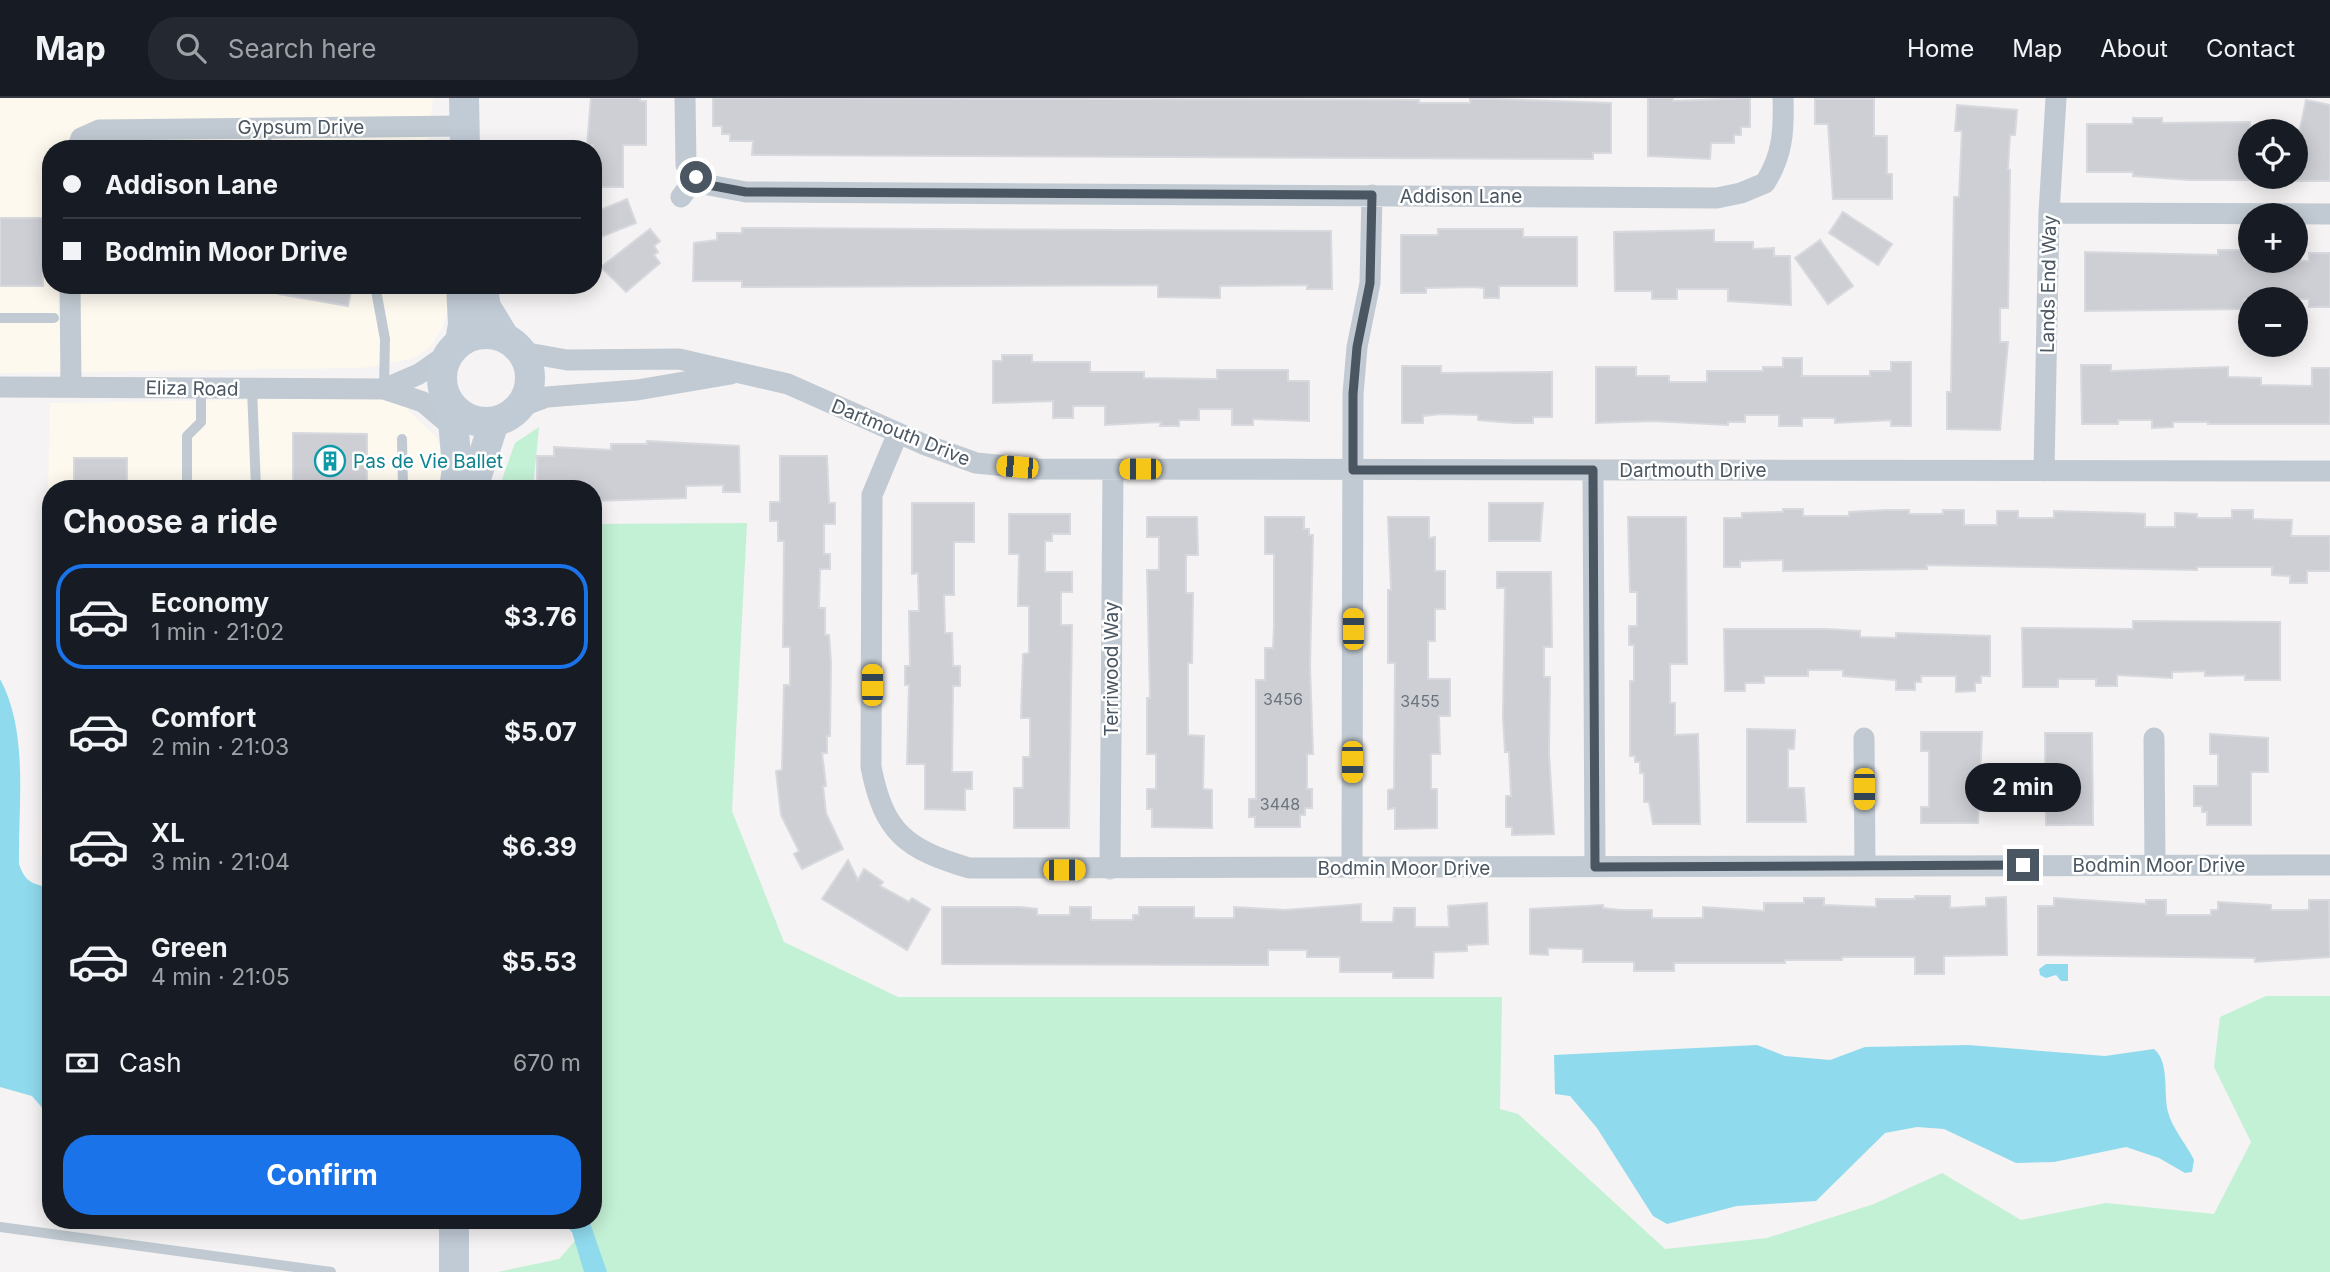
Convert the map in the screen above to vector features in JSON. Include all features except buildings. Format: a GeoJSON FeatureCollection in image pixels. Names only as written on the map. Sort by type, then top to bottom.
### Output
{"type":"FeatureCollection","features":[{"type":"Feature","properties":{"kind":"street"},"geometry":{"type":"LineString","coordinates":[[681,197],[696,177],[686,165],[685,98]]}},
{"type":"Feature","properties":{"kind":"street","name":"Addison Lane"},"geometry":{"type":"LineString","coordinates":[[696,177],[703,184],[746,192],[1717,198],[1772,190],[1784,138],[1783,98]]}},
{"type":"Feature","properties":{"kind":"street","name":"Lands End Way"},"geometry":{"type":"LineString","coordinates":[[2044,471],[2049,213],[2056,98]]}},
{"type":"Feature","properties":{"kind":"street","name":"Gypsum Drive"},"geometry":{"type":"LineString","coordinates":[[80,140],[99,130],[138,128],[267,138],[454,124]]}},
{"type":"Feature","properties":{"kind":"street"},"geometry":{"type":"LineString","coordinates":[[1352,868],[1353,394],[1357,347],[1370,283],[1372,195]]}},
{"type":"Feature","properties":{"kind":"street"},"geometry":{"type":"LineString","coordinates":[[2049,213],[2330,214]]}},
{"type":"Feature","properties":{"kind":"street"},"geometry":{"type":"LineString","coordinates":[[70,294],[71,387]]}},
{"type":"Feature","properties":{"kind":"street"},"geometry":{"type":"LineString","coordinates":[[455,480],[454,419],[441,379],[463,324],[461,294]]}},
{"type":"Feature","properties":{"kind":"street"},"geometry":{"type":"LineString","coordinates":[[454,419],[464,417],[478,422],[494,422],[520,407],[528,394],[531,379],[514,345],[486,307],[484,294]]}},
{"type":"Feature","properties":{"kind":"street"},"geometry":{"type":"LineString","coordinates":[[454,347],[485,333],[514,345]]}},
{"type":"Feature","properties":{"kind":"street","name":"Dartmouth Drive"},"geometry":{"type":"LineString","coordinates":[[514,345],[567,360],[679,359],[788,384],[898,433],[976,463],[1038,468],[2330,471]]}},
{"type":"Feature","properties":{"kind":"street","name":"Eliza Road"},"geometry":{"type":"LineString","coordinates":[[384,389],[419,374],[454,347]]}},
{"type":"Feature","properties":{"kind":"street","name":"Dartmouth Drive"},"geometry":{"type":"LineString","coordinates":[[520,407],[547,397],[649,388],[737,373]]}},
{"type":"Feature","properties":{"kind":"street","name":"Eliza Road"},"geometry":{"type":"LineString","coordinates":[[0,387],[384,389],[423,402],[454,419]]}},
{"type":"Feature","properties":{"kind":"street"},"geometry":{"type":"LineString","coordinates":[[476,480],[494,422]]}},
{"type":"Feature","properties":{"kind":"street","name":"Bodmin Moor Drive"},"geometry":{"type":"LineString","coordinates":[[898,433],[872,495],[872,767],[877,799],[892,826],[913,846],[969,868],[2330,865]]}},
{"type":"Feature","properties":{"kind":"street","name":"Terriwood Way"},"geometry":{"type":"LineString","coordinates":[[1110,869],[1113,469]]}},
{"type":"Feature","properties":{"kind":"street"},"geometry":{"type":"LineString","coordinates":[[1593,470],[1595,867]]}},
{"type":"Feature","properties":{"kind":"street"},"geometry":{"type":"LineString","coordinates":[[1864,738],[1865,865]]}},
{"type":"Feature","properties":{"kind":"street"},"geometry":{"type":"LineString","coordinates":[[2154,738],[2155,865]]}},
{"type":"Feature","properties":{"kind":"street"},"geometry":{"type":"LineString","coordinates":[[454,1229],[454,1272]]}},
{"type":"Feature","properties":{"kind":"lane"},"geometry":{"type":"LineString","coordinates":[[377,294],[385,339],[384,389]]}},
{"type":"Feature","properties":{"kind":"lane"},"geometry":{"type":"LineString","coordinates":[[0,318],[54,318]]}},
{"type":"Feature","properties":{"kind":"lane"},"geometry":{"type":"LineString","coordinates":[[187,480],[187,436],[201,422],[201,388]]}},
{"type":"Feature","properties":{"kind":"lane"},"geometry":{"type":"LineString","coordinates":[[252,389],[256,480]]}},
{"type":"Feature","properties":{"kind":"lane"},"geometry":{"type":"LineString","coordinates":[[402,439],[403,480]]}},
{"type":"Feature","properties":{"kind":"lane"},"geometry":{"type":"LineString","coordinates":[[0,1227],[331,1272]]}},
{"type":"Feature","properties":{"kind":"shaded area"},"geometry":{"type":"Polygon","coordinates":[[[0,98],[433,98],[428,140],[42,140],[42,294],[447,294],[448,309],[443,326],[431,346],[412,359],[362,368],[0,373],[0,98]]]}},
{"type":"Feature","properties":{"kind":"shaded area"},"geometry":{"type":"Polygon","coordinates":[[[394,398],[408,404],[407,409],[437,438],[444,456],[442,480],[48,480],[50,403],[394,398]]]}},
{"type":"Feature","properties":{"kind":"shaded area"},"geometry":{"type":"Polygon","coordinates":[[[42,765],[42,855],[40,855],[42,765]]]}},
{"type":"Feature","properties":{"kind":"green space"},"geometry":{"type":"Polygon","coordinates":[[[539,427],[534,480],[502,480],[515,443],[539,427]]]}},
{"type":"Feature","properties":{"kind":"green space"},"geometry":{"type":"Polygon","coordinates":[[[747,523],[732,811],[784,942],[898,997],[1502,997],[1500,1109],[1518,1114],[1665,1249],[1767,1238],[1874,1204],[1942,1173],[2021,1220],[2106,1203],[2214,1214],[2251,1142],[2214,1067],[2220,1017],[2266,996],[2330,996],[2330,1272],[498,1272],[559,1259],[586,1229],[602,1229],[602,524],[747,523]]]}},
{"type":"Feature","properties":{"kind":"water"},"geometry":{"type":"Polygon","coordinates":[[[0,679],[15,722],[18,745],[19,864],[30,881],[42,886],[42,1108],[32,1096],[0,1087],[0,679]]]}},
{"type":"Feature","properties":{"kind":"water"},"geometry":{"type":"Polygon","coordinates":[[[2046,964],[2068,964],[2068,981],[2061,981],[2056,975],[2046,978],[2040,975],[2039,969],[2046,964]]]}},
{"type":"Feature","properties":{"kind":"water"},"geometry":{"type":"Polygon","coordinates":[[[1757,1045],[1785,1056],[1830,1060],[1865,1047],[1968,1045],[2105,1056],[2154,1049],[2164,1070],[2170,1118],[2194,1160],[2192,1172],[2185,1173],[2159,1158],[2126,1147],[2054,1162],[2016,1163],[1944,1129],[1917,1127],[1885,1133],[1816,1201],[1737,1206],[1667,1224],[1653,1216],[1597,1128],[1570,1096],[1555,1094],[1554,1055],[1757,1045]]]}},
{"type":"Feature","properties":{"kind":"water"},"geometry":{"type":"Polygon","coordinates":[[[569,1229],[592,1229],[607,1272],[584,1272],[569,1229]]]}},
{"type":"Feature","properties":{"kind":"place","name":"Pas de Vie Ballet"},"geometry":{"type":"Point","coordinates":[330,461]}},
{"type":"Feature","properties":{"kind":"route"},"geometry":{"type":"LineString","coordinates":[[696,177],[703,184],[746,192],[1372,195],[1370,283],[1357,347],[1353,394],[1353,470],[1593,470],[1595,867],[2023,865]]}}]}
